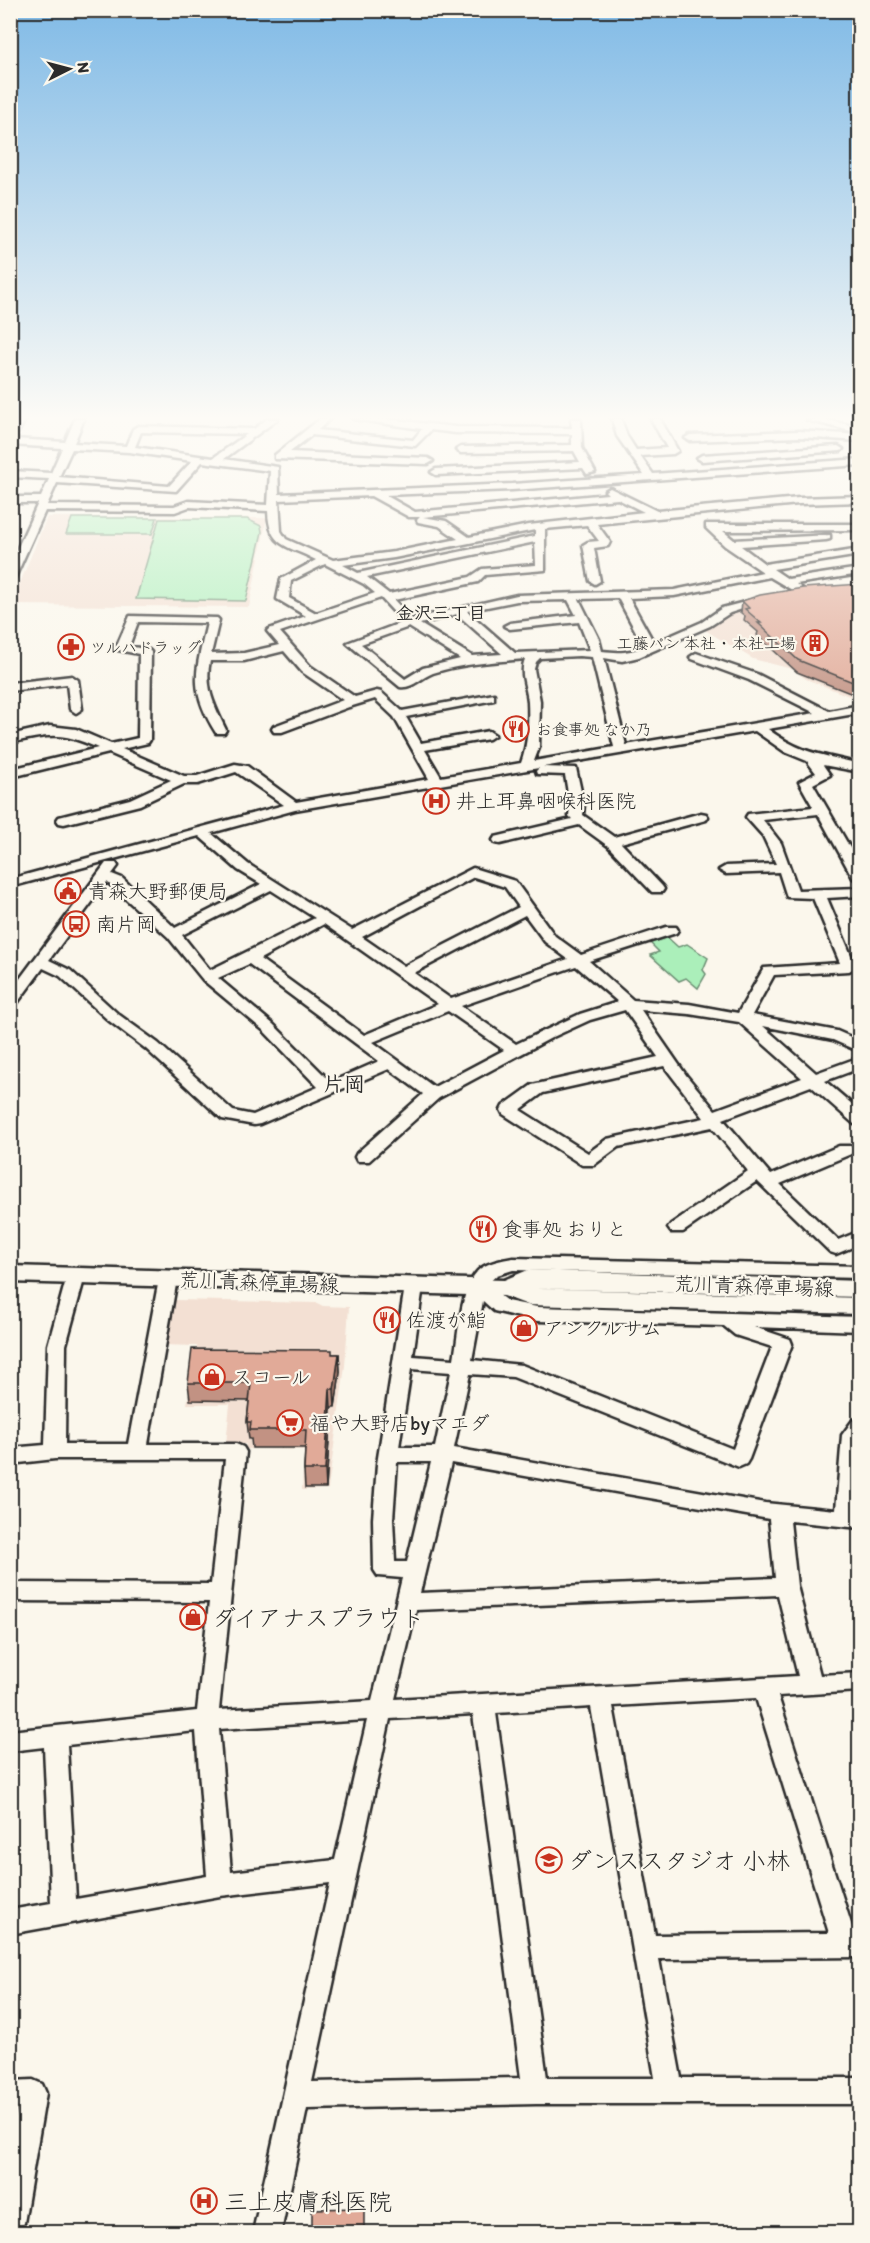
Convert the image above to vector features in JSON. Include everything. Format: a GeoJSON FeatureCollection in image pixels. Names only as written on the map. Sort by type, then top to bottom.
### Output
{"type":"FeatureCollection","features":[{"type":"Feature","properties":{"kind":"main road","name":"荒川青森停車場線"},"geometry":{"type":"LineString","coordinates":[[10,1274],[507,1288],[528,1297],[860,1306]]}},
{"type":"Feature","properties":{"kind":"main road","name":"荒川青森停車場線"},"geometry":{"type":"LineString","coordinates":[[507,1288],[528,1278],[860,1289]]}},
{"type":"Feature","properties":{"kind":"street"},"geometry":{"type":"LineString","coordinates":[[10,578],[14,561],[23,550],[34,524]]}},
{"type":"Feature","properties":{"kind":"street"},"geometry":{"type":"LineString","coordinates":[[275,524],[276,531],[282,541],[302,548],[357,576],[385,596],[410,623],[470,660]]}},
{"type":"Feature","properties":{"kind":"street"},"geometry":{"type":"LineString","coordinates":[[441,524],[448,526],[467,540]]}},
{"type":"Feature","properties":{"kind":"street"},"geometry":{"type":"LineString","coordinates":[[357,576],[578,524]]}},
{"type":"Feature","properties":{"kind":"street"},"geometry":{"type":"LineString","coordinates":[[592,524],[605,542],[588,545],[595,581]]}},
{"type":"Feature","properties":{"kind":"street"},"geometry":{"type":"LineString","coordinates":[[709,524],[729,544],[769,570],[788,582],[810,593],[732,607],[714,615],[706,624],[634,655],[622,657],[596,653],[538,654],[470,660],[427,671],[404,684],[353,643],[410,623],[517,598],[675,593],[769,570],[860,552]]}},
{"type":"Feature","properties":{"kind":"street"},"geometry":{"type":"LineString","coordinates":[[713,528],[860,527]]}},
{"type":"Feature","properties":{"kind":"street"},"geometry":{"type":"LineString","coordinates":[[314,616],[282,599],[285,579],[328,562],[467,540],[540,532]]}},
{"type":"Feature","properties":{"kind":"street"},"geometry":{"type":"LineString","coordinates":[[348,703],[352,701],[306,669],[273,631],[314,616],[385,596],[474,580],[482,572],[541,568],[540,532]]}},
{"type":"Feature","properties":{"kind":"street"},"geometry":{"type":"LineString","coordinates":[[729,544],[860,534]]}},
{"type":"Feature","properties":{"kind":"street"},"geometry":{"type":"LineString","coordinates":[[10,546],[23,550]]}},
{"type":"Feature","properties":{"kind":"street"},"geometry":{"type":"LineString","coordinates":[[788,582],[860,571]]}},
{"type":"Feature","properties":{"kind":"street"},"geometry":{"type":"LineString","coordinates":[[621,594],[651,648]]}},
{"type":"Feature","properties":{"kind":"street"},"geometry":{"type":"LineString","coordinates":[[571,595],[593,639],[621,750]]}},
{"type":"Feature","properties":{"kind":"street"},"geometry":{"type":"LineString","coordinates":[[459,610],[511,657]]}},
{"type":"Feature","properties":{"kind":"street"},"geometry":{"type":"LineString","coordinates":[[16,772],[144,740],[145,652],[122,648],[134,618],[213,620],[201,675],[205,699],[220,730]]}},
{"type":"Feature","properties":{"kind":"street"},"geometry":{"type":"LineString","coordinates":[[510,626],[583,618]]}},
{"type":"Feature","properties":{"kind":"street"},"geometry":{"type":"LineString","coordinates":[[204,658],[244,657],[287,647]]}},
{"type":"Feature","properties":{"kind":"street"},"geometry":{"type":"LineString","coordinates":[[526,766],[533,748],[534,701],[528,669],[530,662],[538,654]]}},
{"type":"Feature","properties":{"kind":"street"},"geometry":{"type":"LineString","coordinates":[[696,657],[753,677],[828,715]]}},
{"type":"Feature","properties":{"kind":"street"},"geometry":{"type":"LineString","coordinates":[[10,687],[72,680],[76,709]]}},
{"type":"Feature","properties":{"kind":"street"},"geometry":{"type":"LineString","coordinates":[[278,729],[348,703],[377,695],[399,715],[437,781]]}},
{"type":"Feature","properties":{"kind":"street"},"geometry":{"type":"LineString","coordinates":[[399,715],[490,697]]}},
{"type":"Feature","properties":{"kind":"street"},"geometry":{"type":"LineString","coordinates":[[10,883],[294,806],[860,709]]}},
{"type":"Feature","properties":{"kind":"street"},"geometry":{"type":"LineString","coordinates":[[758,727],[780,745],[812,758],[842,762],[860,768]]}},
{"type":"Feature","properties":{"kind":"street"},"geometry":{"type":"LineString","coordinates":[[10,739],[59,730],[72,732],[182,780],[198,780],[235,768],[242,769],[294,806]]}},
{"type":"Feature","properties":{"kind":"street"},"geometry":{"type":"LineString","coordinates":[[418,747],[489,735]]}},
{"type":"Feature","properties":{"kind":"street"},"geometry":{"type":"LineString","coordinates":[[812,758],[824,775],[806,782],[860,878]]}},
{"type":"Feature","properties":{"kind":"street"},"geometry":{"type":"LineString","coordinates":[[526,766],[529,771],[571,771],[577,805],[576,816],[610,842],[657,889]]}},
{"type":"Feature","properties":{"kind":"street"},"geometry":{"type":"LineString","coordinates":[[64,820],[135,802],[182,780]]}},
{"type":"Feature","properties":{"kind":"street"},"geometry":{"type":"LineString","coordinates":[[822,810],[753,817],[769,831],[792,894],[860,892]]}},
{"type":"Feature","properties":{"kind":"street"},"geometry":{"type":"LineString","coordinates":[[610,842],[701,817]]}},
{"type":"Feature","properties":{"kind":"street"},"geometry":{"type":"LineString","coordinates":[[500,840],[581,821]]}},
{"type":"Feature","properties":{"kind":"street"},"geometry":{"type":"LineString","coordinates":[[201,831],[243,867],[325,918],[514,1050]]}},
{"type":"Feature","properties":{"kind":"street"},"geometry":{"type":"LineString","coordinates":[[10,1003],[119,854]]}},
{"type":"Feature","properties":{"kind":"street"},"geometry":{"type":"LineString","coordinates":[[726,870],[783,868]]}},
{"type":"Feature","properties":{"kind":"street"},"geometry":{"type":"LineString","coordinates":[[351,937],[473,873],[510,884],[550,939],[579,960],[629,1004],[713,1119],[764,1177],[836,1248],[860,1237]]}},
{"type":"Feature","properties":{"kind":"street"},"geometry":{"type":"LineString","coordinates":[[104,875],[117,881],[173,934],[208,977],[268,1027],[329,1089]]}},
{"type":"Feature","properties":{"kind":"street"},"geometry":{"type":"LineString","coordinates":[[173,934],[271,885]]}},
{"type":"Feature","properties":{"kind":"street"},"geometry":{"type":"LineString","coordinates":[[743,1018],[769,971],[854,968],[818,894]]}},
{"type":"Feature","properties":{"kind":"street"},"geometry":{"type":"LineString","coordinates":[[402,973],[528,908]]}},
{"type":"Feature","properties":{"kind":"street"},"geometry":{"type":"LineString","coordinates":[[208,977],[250,958],[325,918]]}},
{"type":"Feature","properties":{"kind":"street"},"geometry":{"type":"LineString","coordinates":[[363,1041],[447,1004],[507,982],[671,930]]}},
{"type":"Feature","properties":{"kind":"street"},"geometry":{"type":"LineString","coordinates":[[250,958],[433,1094]]}},
{"type":"Feature","properties":{"kind":"street"},"geometry":{"type":"LineString","coordinates":[[40,961],[65,973],[228,1115],[254,1120],[391,1062]]}},
{"type":"Feature","properties":{"kind":"street"},"geometry":{"type":"LineString","coordinates":[[363,1157],[433,1094],[514,1050],[585,1017],[629,1004],[689,1009],[743,1018],[837,1036],[860,1047]]}},
{"type":"Feature","properties":{"kind":"street"},"geometry":{"type":"LineString","coordinates":[[743,1018],[860,1120]]}},
{"type":"Feature","properties":{"kind":"street"},"geometry":{"type":"LineString","coordinates":[[668,1060],[538,1089],[509,1110],[588,1161],[613,1143],[713,1119],[860,1062]]}},
{"type":"Feature","properties":{"kind":"street"},"geometry":{"type":"LineString","coordinates":[[677,1228],[764,1177],[845,1150]]}},
{"type":"Feature","properties":{"kind":"street"},"geometry":{"type":"LineString","coordinates":[[267,2232],[381,1708],[444,1454],[464,1365],[476,1287],[482,1276],[494,1268],[513,1264],[860,1272]]}},
{"type":"Feature","properties":{"kind":"street"},"geometry":{"type":"LineString","coordinates":[[55,1451],[57,1345],[76,1276]]}},
{"type":"Feature","properties":{"kind":"street"},"geometry":{"type":"LineString","coordinates":[[136,1453],[168,1279]]}},
{"type":"Feature","properties":{"kind":"street"},"geometry":{"type":"LineString","coordinates":[[414,1286],[388,1455],[383,1519],[385,1570],[415,1570]]}},
{"type":"Feature","properties":{"kind":"street"},"geometry":{"type":"LineString","coordinates":[[476,1287],[501,1306],[537,1314],[860,1324]]}},
{"type":"Feature","properties":{"kind":"street"},"geometry":{"type":"LineString","coordinates":[[404,1362],[515,1370],[739,1459],[783,1344],[742,1330],[730,1321]]}},
{"type":"Feature","properties":{"kind":"street"},"geometry":{"type":"LineString","coordinates":[[388,1455],[444,1454],[779,1513],[853,1520],[852,1435],[860,1425]]}},
{"type":"Feature","properties":{"kind":"street"},"geometry":{"type":"LineString","coordinates":[[10,1456],[55,1451],[236,1452],[207,1720],[220,1885]]}},
{"type":"Feature","properties":{"kind":"street"},"geometry":{"type":"LineString","coordinates":[[779,1513],[786,1586],[811,1685]]}},
{"type":"Feature","properties":{"kind":"street"},"geometry":{"type":"LineString","coordinates":[[408,1602],[786,1586]]}},
{"type":"Feature","properties":{"kind":"street"},"geometry":{"type":"LineString","coordinates":[[10,1592],[221,1593]]}},
{"type":"Feature","properties":{"kind":"street"},"geometry":{"type":"LineString","coordinates":[[10,1741],[207,1720],[381,1708],[860,1682]]}},
{"type":"Feature","properties":{"kind":"street"},"geometry":{"type":"LineString","coordinates":[[646,1947],[852,1945],[764,1688]]}},
{"type":"Feature","properties":{"kind":"street"},"geometry":{"type":"LineString","coordinates":[[600,1696],[670,2090]]}},
{"type":"Feature","properties":{"kind":"street"},"geometry":{"type":"LineString","coordinates":[[483,1703],[536,2091]]}},
{"type":"Feature","properties":{"kind":"street"},"geometry":{"type":"LineString","coordinates":[[54,1736],[64,1913]]}},
{"type":"Feature","properties":{"kind":"street"},"geometry":{"type":"LineString","coordinates":[[10,1922],[220,1885],[346,1870]]}},
{"type":"Feature","properties":{"kind":"street"},"geometry":{"type":"LineString","coordinates":[[297,2096],[536,2091],[860,2091]]}},
{"type":"Feature","properties":{"kind":"street"},"geometry":{"type":"LineString","coordinates":[[10,2094],[33,2093],[10,2223]]}},
{"type":"Feature","properties":{"kind":"shaded area"},"geometry":{"type":"Polygon","coordinates":[[[44,524],[266,524],[249,607],[11,605],[44,524]]]}},
{"type":"Feature","properties":{"kind":"shaded area","name":"工藤パン 本社・本社工場"},"geometry":{"type":"Polygon","coordinates":[[[859,591],[859,700],[806,679],[792,669],[753,659],[705,630],[718,623],[715,618],[739,608],[859,591]]]}},
{"type":"Feature","properties":{"kind":"shaded area"},"geometry":{"type":"Polygon","coordinates":[[[176,1300],[317,1303],[323,1306],[349,1307],[345,1366],[328,1489],[302,1490],[304,1450],[246,1449],[246,1444],[226,1444],[230,1404],[187,1404],[197,1346],[161,1345],[170,1303],[176,1300]]]}},
{"type":"Feature","properties":{"kind":"green space"},"geometry":{"type":"Polygon","coordinates":[[[70,524],[155,524],[152,534],[66,534],[70,524]]]}},
{"type":"Feature","properties":{"kind":"green space"},"geometry":{"type":"Polygon","coordinates":[[[158,524],[256,524],[261,526],[262,532],[246,601],[136,599],[158,524]]]}},
{"type":"Feature","properties":{"kind":"green space"},"geometry":{"type":"Polygon","coordinates":[[[667,937],[678,947],[687,944],[708,958],[703,970],[706,974],[698,988],[686,978],[679,981],[650,955],[659,952],[649,942],[667,937]]]}},
{"type":"Feature","properties":{"kind":"building","name":"工藤パン 本社・本社工場"},"geometry":{"type":"Polygon","coordinates":[[[860,584],[860,685],[798,660],[758,623],[761,623],[745,609],[749,608],[742,601],[760,595],[803,588],[860,584]]]}},
{"type":"Feature","properties":{"kind":"building"},"geometry":{"type":"Polygon","coordinates":[[[192,1349],[332,1350],[332,1354],[339,1354],[334,1389],[330,1389],[325,1470],[304,1470],[306,1430],[250,1430],[251,1422],[247,1422],[251,1383],[188,1383],[192,1349]]]}},
{"type":"Feature","properties":{"kind":"building"},"geometry":{"type":"Polygon","coordinates":[[[364,2208],[364,2232],[312,2232],[312,2209],[364,2208]]]}},
{"type":"Feature","properties":{"kind":"place","name":"工藤パン 本社・本社工場"},"geometry":{"type":"Point","coordinates":[815,643]}},
{"type":"Feature","properties":{"kind":"place","name":"ツルハドラッグ"},"geometry":{"type":"Point","coordinates":[71,647]}},
{"type":"Feature","properties":{"kind":"place","name":"お食事処 なか乃"},"geometry":{"type":"Point","coordinates":[516,729]}},
{"type":"Feature","properties":{"kind":"place","name":"井上耳鼻咽喉科医院"},"geometry":{"type":"Point","coordinates":[436,801]}},
{"type":"Feature","properties":{"kind":"place","name":"青森大野郵便局"},"geometry":{"type":"Point","coordinates":[68,891]}},
{"type":"Feature","properties":{"kind":"place","name":"南片岡"},"geometry":{"type":"Point","coordinates":[76,924]}},
{"type":"Feature","properties":{"kind":"place","name":"食事処 おりと"},"geometry":{"type":"Point","coordinates":[483,1229]}},
{"type":"Feature","properties":{"kind":"place","name":"佐渡が鮨"},"geometry":{"type":"Point","coordinates":[387,1320]}},
{"type":"Feature","properties":{"kind":"place","name":"アンクルサム"},"geometry":{"type":"Point","coordinates":[524,1328]}},
{"type":"Feature","properties":{"kind":"place","name":"スコール"},"geometry":{"type":"Point","coordinates":[212,1377]}},
{"type":"Feature","properties":{"kind":"place","name":"福や大野店byマエダ"},"geometry":{"type":"Point","coordinates":[290,1423]}},
{"type":"Feature","properties":{"kind":"place","name":"ダイアナスプラウト"},"geometry":{"type":"Point","coordinates":[193,1617]}},
{"type":"Feature","properties":{"kind":"place","name":"ダンススタジオ 小林"},"geometry":{"type":"Point","coordinates":[549,1860]}},
{"type":"Feature","properties":{"kind":"place","name":"三上皮膚科医院"},"geometry":{"type":"Point","coordinates":[204,2201]}},
{"type":"Feature","properties":{"kind":"district","name":"金沢三丁目"},"geometry":{"type":"Point","coordinates":[441,613]}},
{"type":"Feature","properties":{"kind":"district","name":"片岡"},"geometry":{"type":"Point","coordinates":[344,1083]}}]}
